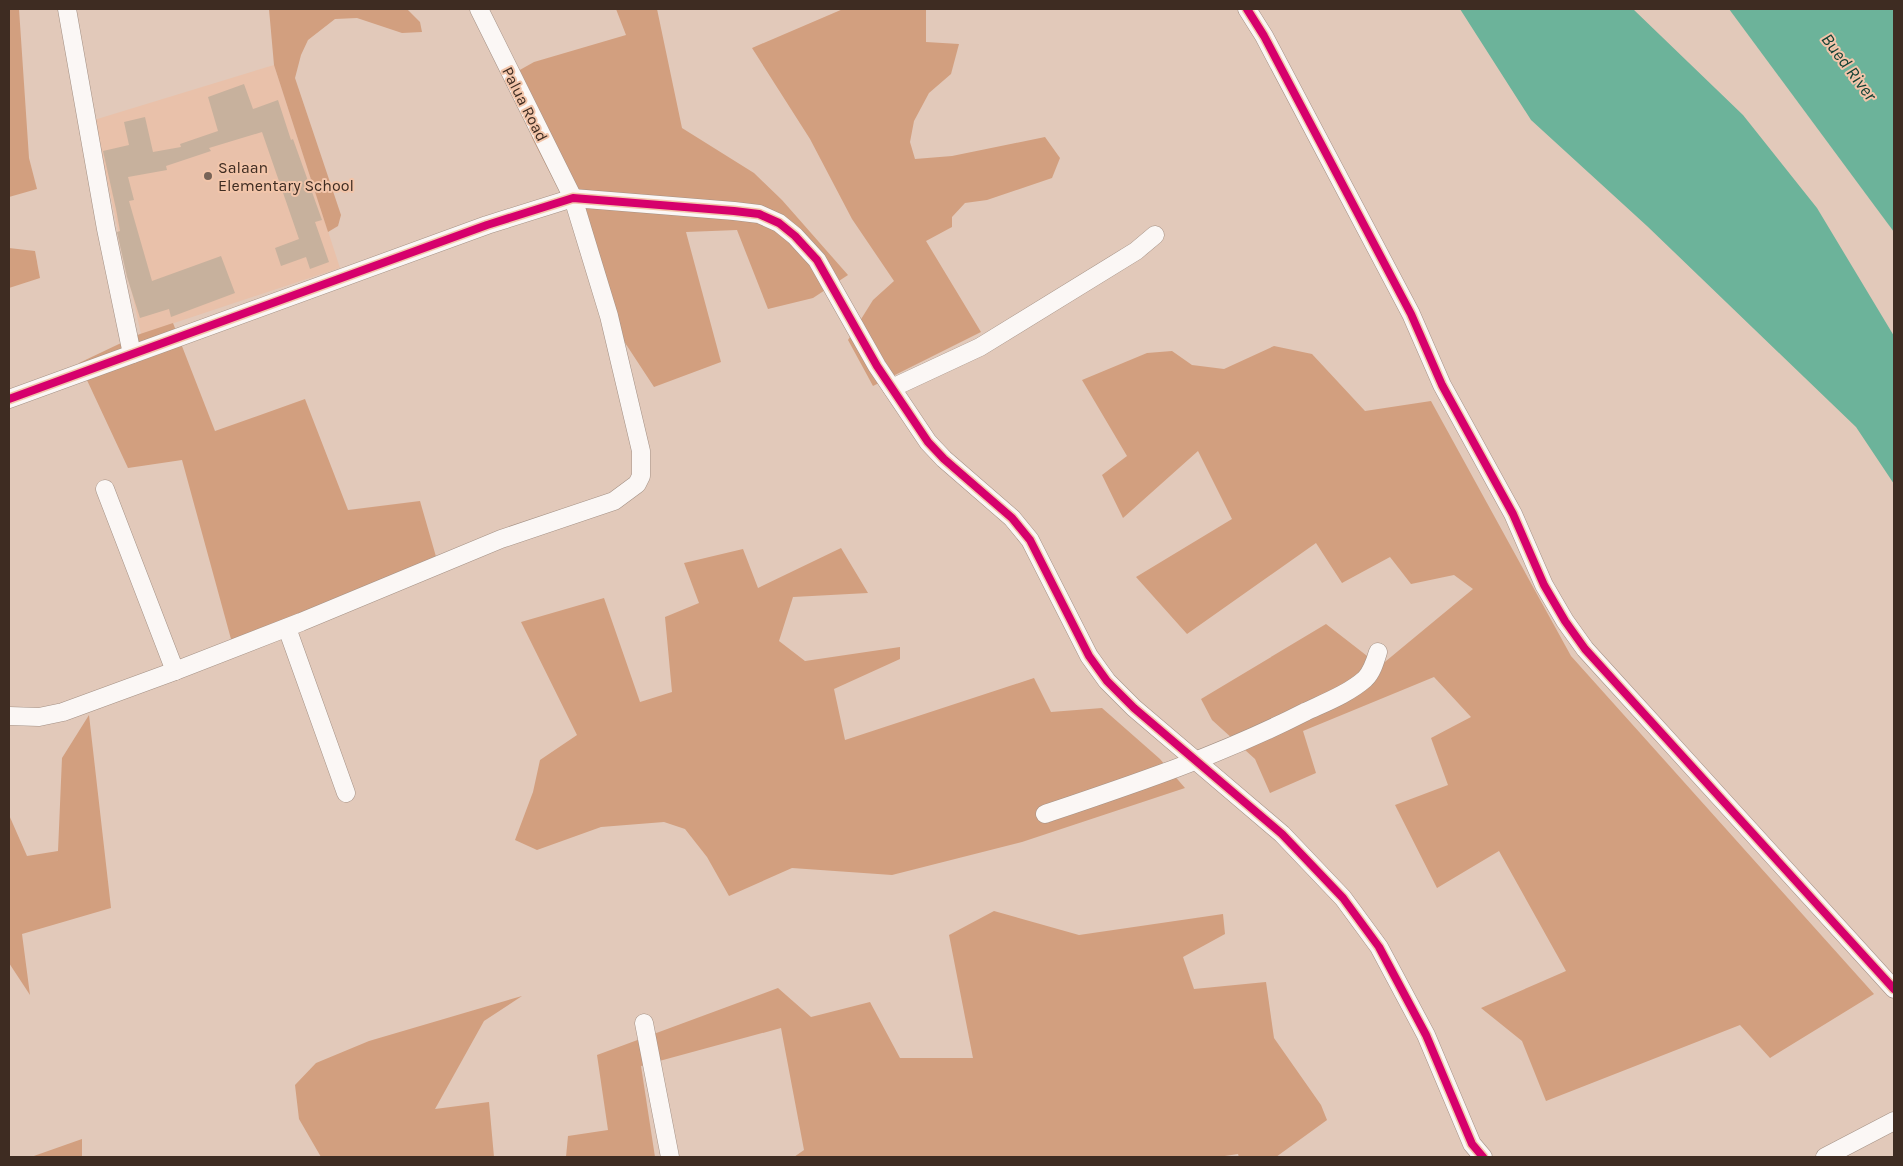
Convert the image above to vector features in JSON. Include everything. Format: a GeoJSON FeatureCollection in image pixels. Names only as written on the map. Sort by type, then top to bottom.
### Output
{"type":"FeatureCollection","features":[{"type":"Feature","properties":{"kind":"street"},"geometry":{"type":"LineString","coordinates":[[67,9],[106,229],[132,354]]}},
{"type":"Feature","properties":{"kind":"street","name":"Palua Road"},"geometry":{"type":"LineString","coordinates":[[9,716],[39,717],[63,712],[175,671],[287,628],[501,539],[614,501],[638,484],[641,476],[641,451],[633,414],[611,325],[573,198],[479,9]]}},
{"type":"Feature","properties":{"kind":"street"},"geometry":{"type":"LineString","coordinates":[[1246,9],[1264,36],[1370,235],[1411,314],[1438,378],[1496,481],[1513,514],[1544,586],[1565,621],[1585,649],[1894,990]]}},
{"type":"Feature","properties":{"kind":"street"},"geometry":{"type":"LineString","coordinates":[[9,399],[496,222],[573,198],[759,214],[779,223],[795,236],[817,260],[892,388],[928,442],[944,459],[1012,518],[1030,540],[1089,656],[1107,681],[1134,708],[1199,761],[1282,834],[1343,898],[1379,947],[1426,1035],[1472,1144],[1483,1157]]}},
{"type":"Feature","properties":{"kind":"street"},"geometry":{"type":"LineString","coordinates":[[892,388],[980,347],[1136,251],[1155,235]]}},
{"type":"Feature","properties":{"kind":"street"},"geometry":{"type":"LineString","coordinates":[[105,489],[175,671]]}},
{"type":"Feature","properties":{"kind":"street"},"geometry":{"type":"LineString","coordinates":[[287,628],[346,793]]}},
{"type":"Feature","properties":{"kind":"street"},"geometry":{"type":"LineString","coordinates":[[1045,814],[1199,761],[1280,725],[1350,689],[1370,673],[1378,652]]}},
{"type":"Feature","properties":{"kind":"street"},"geometry":{"type":"LineString","coordinates":[[644,1023],[670,1157]]}},
{"type":"Feature","properties":{"kind":"street"},"geometry":{"type":"LineString","coordinates":[[1825,1157],[1894,1121]]}},
{"type":"Feature","properties":{"kind":"shaded area"},"geometry":{"type":"Polygon","coordinates":[[[9,9],[19,9],[29,158],[37,189],[9,197],[9,9]]]}},
{"type":"Feature","properties":{"kind":"shaded area"},"geometry":{"type":"Polygon","coordinates":[[[269,9],[407,9],[420,22],[422,32],[402,33],[357,18],[335,19],[308,40],[301,55],[295,78],[341,215],[338,226],[328,232],[274,65],[269,9]]]}},
{"type":"Feature","properties":{"kind":"shaded area"},"geometry":{"type":"Polygon","coordinates":[[[616,9],[657,9],[682,128],[754,173],[782,200],[848,275],[813,298],[768,309],[737,230],[686,232],[721,362],[654,387],[595,297],[575,222],[532,138],[518,71],[534,62],[626,35],[616,9]]]}},
{"type":"Feature","properties":{"kind":"shaded area"},"geometry":{"type":"Polygon","coordinates":[[[843,9],[926,9],[926,42],[959,44],[951,74],[929,93],[914,121],[910,142],[915,159],[952,156],[1045,137],[1060,158],[1052,178],[987,200],[965,203],[952,217],[952,227],[926,241],[981,332],[873,386],[848,340],[873,300],[894,281],[852,219],[810,139],[752,48],[843,9]]]}},
{"type":"Feature","properties":{"kind":"shaded area","name":"Salaan Elementary School"},"geometry":{"type":"Polygon","coordinates":[[[274,65],[340,268],[141,334],[94,120],[274,65]]]}},
{"type":"Feature","properties":{"kind":"shaded area"},"geometry":{"type":"Polygon","coordinates":[[[9,248],[35,251],[40,278],[9,288],[9,248]]]}},
{"type":"Feature","properties":{"kind":"shaded area"},"geometry":{"type":"Polygon","coordinates":[[[173,323],[215,431],[305,399],[348,510],[420,501],[439,567],[234,650],[182,460],[128,468],[79,363],[140,334],[173,323]]]}},
{"type":"Feature","properties":{"kind":"shaded area"},"geometry":{"type":"Polygon","coordinates":[[[1274,346],[1312,354],[1365,411],[1431,401],[1571,656],[1874,994],[1770,1058],[1740,1025],[1546,1101],[1522,1041],[1481,1008],[1566,971],[1499,851],[1437,888],[1395,805],[1448,785],[1431,738],[1471,717],[1434,677],[1303,731],[1316,773],[1270,793],[1255,759],[1212,720],[1201,699],[1326,624],[1380,666],[1473,589],[1454,575],[1411,584],[1390,557],[1342,583],[1316,543],[1187,634],[1136,577],[1232,519],[1198,451],[1123,518],[1102,475],[1127,456],[1082,380],[1147,353],[1172,351],[1192,365],[1224,369],[1274,346]]]}},
{"type":"Feature","properties":{"kind":"shaded area"},"geometry":{"type":"Polygon","coordinates":[[[841,548],[868,593],[793,597],[779,641],[805,661],[900,647],[900,659],[834,689],[845,740],[1034,678],[1051,712],[1102,708],[1160,759],[1185,788],[1022,842],[892,875],[792,868],[729,896],[707,857],[685,829],[664,822],[601,827],[537,850],[515,840],[533,792],[540,760],[577,735],[521,622],[604,598],[640,702],[672,692],[665,617],[699,603],[684,563],[743,549],[758,588],[841,548]]]}},
{"type":"Feature","properties":{"kind":"shaded area"},"geometry":{"type":"Polygon","coordinates":[[[89,715],[111,908],[22,934],[30,995],[9,963],[9,815],[27,856],[58,851],[62,758],[89,715]]]}},
{"type":"Feature","properties":{"kind":"shaded area"},"geometry":{"type":"Polygon","coordinates":[[[994,911],[1079,935],[1223,914],[1225,934],[1183,957],[1194,989],[1266,982],[1274,1038],[1321,1105],[1327,1120],[1276,1157],[1239,1157],[1238,1154],[1218,1157],[794,1157],[804,1150],[781,1028],[641,1066],[655,1157],[566,1157],[568,1136],[608,1130],[597,1055],[778,988],[811,1017],[870,1002],[900,1058],[973,1058],[949,935],[994,911]]]}},
{"type":"Feature","properties":{"kind":"shaded area"},"geometry":{"type":"Polygon","coordinates":[[[522,996],[484,1021],[435,1109],[489,1102],[494,1157],[321,1157],[299,1119],[295,1085],[316,1063],[369,1041],[522,996]]]}},
{"type":"Feature","properties":{"kind":"shaded area"},"geometry":{"type":"Polygon","coordinates":[[[82,1139],[82,1157],[31,1157],[82,1139]]]}},
{"type":"Feature","properties":{"kind":"water"},"geometry":{"type":"Polygon","coordinates":[[[1460,9],[1633,9],[1743,115],[1817,208],[1894,336],[1894,484],[1856,427],[1647,226],[1531,120],[1460,9]]]}},
{"type":"Feature","properties":{"kind":"water","name":"Bued River"},"geometry":{"type":"Polygon","coordinates":[[[1729,9],[1894,9],[1894,232],[1871,201],[1729,9]]]}},
{"type":"Feature","properties":{"kind":"building"},"geometry":{"type":"Polygon","coordinates":[[[244,84],[253,109],[278,100],[291,140],[293,139],[322,220],[315,222],[329,262],[310,269],[306,257],[281,266],[275,248],[299,239],[262,132],[209,148],[211,151],[166,166],[167,170],[128,177],[134,200],[129,201],[152,281],[221,256],[235,293],[171,317],[169,309],[140,318],[127,277],[117,232],[120,231],[103,151],[129,145],[124,122],[145,117],[153,152],[181,147],[180,144],[218,131],[208,97],[244,84]]]}},
{"type":"Feature","properties":{"kind":"cycle path"},"geometry":{"type":"LineString","coordinates":[[1247,9],[1264,36],[1411,314],[1442,385],[1513,514],[1544,585],[1565,621],[1585,649],[1894,989]]}},
{"type":"Feature","properties":{"kind":"cycle path"},"geometry":{"type":"LineString","coordinates":[[9,399],[487,225],[573,198],[759,214],[779,223],[795,236],[817,260],[877,366],[928,442],[944,459],[1012,518],[1030,540],[1089,656],[1107,681],[1134,708],[1282,834],[1343,898],[1379,947],[1426,1035],[1472,1144],[1483,1157]]}},
{"type":"Feature","properties":{"kind":"place","name":"Salaan Elementary School"},"geometry":{"type":"Point","coordinates":[208,176]}}]}
